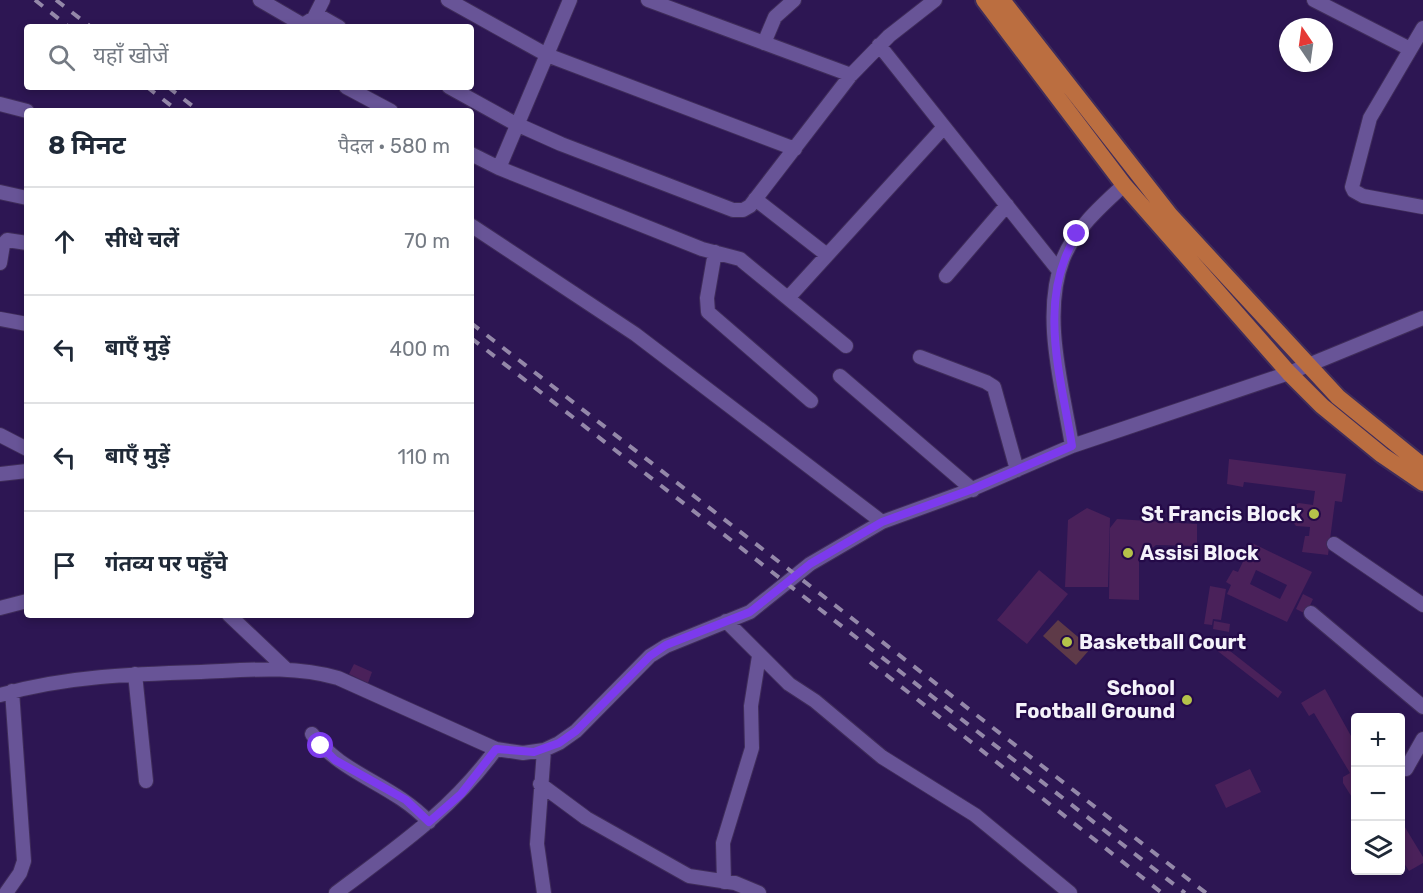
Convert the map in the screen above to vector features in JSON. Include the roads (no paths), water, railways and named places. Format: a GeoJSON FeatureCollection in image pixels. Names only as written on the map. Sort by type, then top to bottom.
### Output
{"type":"FeatureCollection","features":[{"type":"Feature","properties":{"kind":"main road"},"geometry":{"type":"LineString","coordinates":[[984,0],[1124,185],[1289,373],[1322,406],[1382,455],[1423,483]]}},
{"type":"Feature","properties":{"kind":"main road"},"geometry":{"type":"LineString","coordinates":[[1002,0],[1170,214],[1307,366],[1338,397],[1400,450],[1423,466]]}},
{"type":"Feature","properties":{"kind":"street"},"geometry":{"type":"LineString","coordinates":[[260,0],[299,24],[306,24],[316,14],[323,0]]}},
{"type":"Feature","properties":{"kind":"street"},"geometry":{"type":"LineString","coordinates":[[448,0],[548,55],[795,149]]}},
{"type":"Feature","properties":{"kind":"street"},"geometry":{"type":"LineString","coordinates":[[499,168],[570,0]]}},
{"type":"Feature","properties":{"kind":"street"},"geometry":{"type":"LineString","coordinates":[[648,0],[851,75]]}},
{"type":"Feature","properties":{"kind":"street"},"geometry":{"type":"LineString","coordinates":[[764,43],[775,17],[794,0]]}},
{"type":"Feature","properties":{"kind":"street"},"geometry":{"type":"LineString","coordinates":[[455,90],[519,125],[600,160],[733,210],[747,209],[851,75],[879,45],[935,0]]}},
{"type":"Feature","properties":{"kind":"street"},"geometry":{"type":"LineString","coordinates":[[1314,0],[1410,49]]}},
{"type":"Feature","properties":{"kind":"street"},"geometry":{"type":"LineString","coordinates":[[316,14],[334,24]]}},
{"type":"Feature","properties":{"kind":"street"},"geometry":{"type":"LineString","coordinates":[[1422,31],[1370,118],[1352,187],[1354,191],[1363,196],[1423,207]]}},
{"type":"Feature","properties":{"kind":"street"},"geometry":{"type":"LineString","coordinates":[[879,45],[1059,271]]}},
{"type":"Feature","properties":{"kind":"street"},"geometry":{"type":"LineString","coordinates":[[351,90],[385,108]]}},
{"type":"Feature","properties":{"kind":"street"},"geometry":{"type":"LineString","coordinates":[[0,105],[24,110]]}},
{"type":"Feature","properties":{"kind":"street"},"geometry":{"type":"LineString","coordinates":[[789,297],[944,127]]}},
{"type":"Feature","properties":{"kind":"street"},"geometry":{"type":"LineString","coordinates":[[474,156],[499,168],[702,249],[732,256],[749,264],[846,346]]}},
{"type":"Feature","properties":{"kind":"street"},"geometry":{"type":"LineString","coordinates":[[1072,446],[1054,345],[1059,271],[1069,247],[1085,224],[1124,185]]}},
{"type":"Feature","properties":{"kind":"street"},"geometry":{"type":"LineString","coordinates":[[0,192],[24,197]]}},
{"type":"Feature","properties":{"kind":"street"},"geometry":{"type":"LineString","coordinates":[[755,199],[827,255]]}},
{"type":"Feature","properties":{"kind":"street"},"geometry":{"type":"LineString","coordinates":[[946,276],[1007,205]]}},
{"type":"Feature","properties":{"kind":"street"},"geometry":{"type":"LineString","coordinates":[[474,227],[635,334],[882,522]]}},
{"type":"Feature","properties":{"kind":"street"},"geometry":{"type":"LineString","coordinates":[[0,263],[3,245],[8,240],[24,243]]}},
{"type":"Feature","properties":{"kind":"street"},"geometry":{"type":"LineString","coordinates":[[715,252],[707,298],[708,312],[811,401]]}},
{"type":"Feature","properties":{"kind":"street"},"geometry":{"type":"LineString","coordinates":[[6,893],[20,873],[24,861],[6,693],[38,684],[135,674],[285,668],[314,671],[338,678],[496,749],[523,753],[544,750],[576,731],[650,656],[666,645],[750,612],[810,564],[882,522],[973,490],[1072,446],[1289,373],[1423,318]]}},
{"type":"Feature","properties":{"kind":"street"},"geometry":{"type":"LineString","coordinates":[[0,319],[24,323]]}},
{"type":"Feature","properties":{"kind":"street"},"geometry":{"type":"LineString","coordinates":[[920,357],[986,381],[994,387],[1017,470]]}},
{"type":"Feature","properties":{"kind":"street"},"geometry":{"type":"LineString","coordinates":[[840,376],[973,490]]}},
{"type":"Feature","properties":{"kind":"street"},"geometry":{"type":"LineString","coordinates":[[0,435],[24,447]]}},
{"type":"Feature","properties":{"kind":"street"},"geometry":{"type":"LineString","coordinates":[[0,474],[24,471]]}},
{"type":"Feature","properties":{"kind":"street"},"geometry":{"type":"LineString","coordinates":[[1334,544],[1423,605]]}},
{"type":"Feature","properties":{"kind":"street"},"geometry":{"type":"LineString","coordinates":[[0,608],[24,602]]}},
{"type":"Feature","properties":{"kind":"street"},"geometry":{"type":"LineString","coordinates":[[1311,613],[1423,707]]}},
{"type":"Feature","properties":{"kind":"street"},"geometry":{"type":"LineString","coordinates":[[232,618],[285,668]]}},
{"type":"Feature","properties":{"kind":"street"},"geometry":{"type":"LineString","coordinates":[[726,621],[789,684],[815,701],[882,757],[959,804],[1070,893]]}},
{"type":"Feature","properties":{"kind":"street"},"geometry":{"type":"LineString","coordinates":[[724,882],[723,843],[752,748],[751,706],[759,656]]}},
{"type":"Feature","properties":{"kind":"street"},"geometry":{"type":"LineString","coordinates":[[135,674],[146,781]]}},
{"type":"Feature","properties":{"kind":"street"},"geometry":{"type":"LineString","coordinates":[[312,734],[335,760],[406,800],[429,822]]}},
{"type":"Feature","properties":{"kind":"street"},"geometry":{"type":"LineString","coordinates":[[1406,770],[1423,739]]}},
{"type":"Feature","properties":{"kind":"street"},"geometry":{"type":"LineString","coordinates":[[336,893],[429,822],[461,794],[496,749]]}},
{"type":"Feature","properties":{"kind":"street"},"geometry":{"type":"LineString","coordinates":[[544,750],[537,844],[544,893]]}},
{"type":"Feature","properties":{"kind":"street"},"geometry":{"type":"LineString","coordinates":[[540,784],[586,818],[707,887],[724,882],[749,887],[759,893]]}},
{"type":"Feature","properties":{"kind":"railway"},"geometry":{"type":"LineString","coordinates":[[35,0],[65,24]]}},
{"type":"Feature","properties":{"kind":"railway"},"geometry":{"type":"LineString","coordinates":[[56,0],[87,24]]}},
{"type":"Feature","properties":{"kind":"railway"},"geometry":{"type":"LineString","coordinates":[[151,90],[174,108]]}},
{"type":"Feature","properties":{"kind":"railway"},"geometry":{"type":"LineString","coordinates":[[172,90],[195,108]]}},
{"type":"Feature","properties":{"kind":"railway"},"geometry":{"type":"LineString","coordinates":[[474,325],[1206,893]]}},
{"type":"Feature","properties":{"kind":"railway"},"geometry":{"type":"LineString","coordinates":[[474,340],[1185,893]]}},
{"type":"Feature","properties":{"kind":"railway"},"geometry":{"type":"LineString","coordinates":[[870,662],[1162,893]]}},
{"type":"Feature","properties":{"kind":"place","name":"St Francis Block"},"geometry":{"type":"Point","coordinates":[1314,514]}},
{"type":"Feature","properties":{"kind":"place","name":"Assisi Block"},"geometry":{"type":"Point","coordinates":[1128,553]}},
{"type":"Feature","properties":{"kind":"place","name":"Basketball Court"},"geometry":{"type":"Point","coordinates":[1067,642]}},
{"type":"Feature","properties":{"kind":"place","name":"School Football Ground"},"geometry":{"type":"Point","coordinates":[1187,700]}}]}
